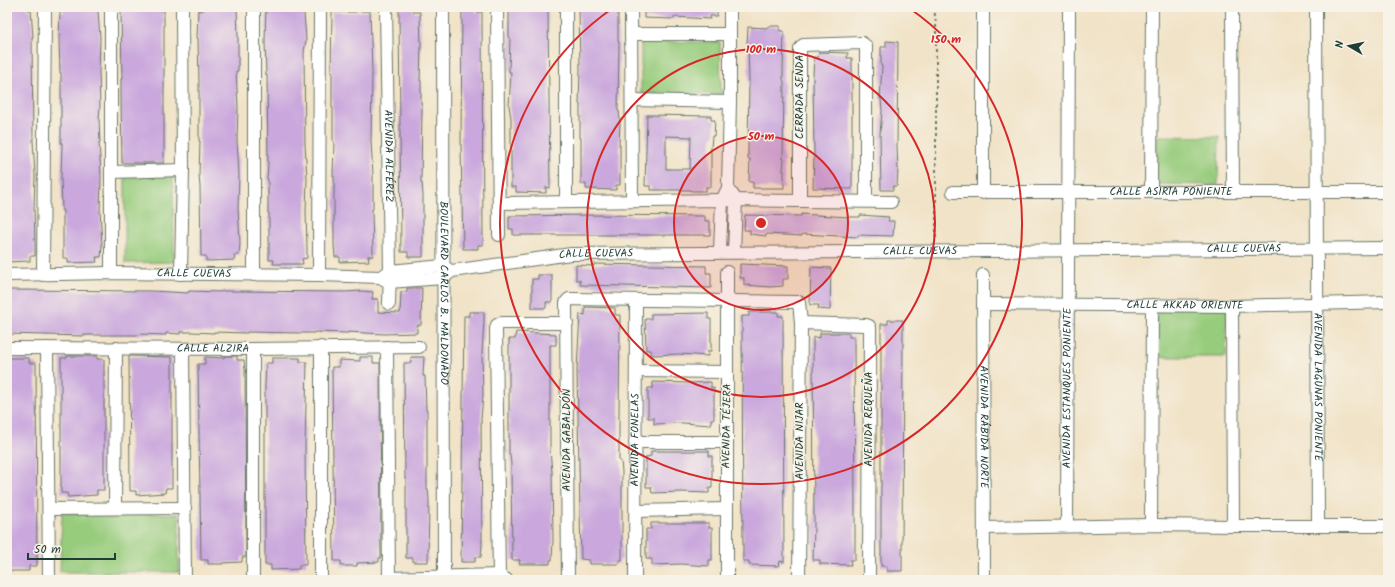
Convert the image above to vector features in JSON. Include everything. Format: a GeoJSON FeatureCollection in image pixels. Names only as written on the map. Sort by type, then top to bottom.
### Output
{"type":"FeatureCollection","features":[{"type":"Feature","properties":{"kind":"street"},"geometry":{"type":"LineString","coordinates":[[43,275],[45,7]]}},
{"type":"Feature","properties":{"kind":"street"},"geometry":{"type":"LineString","coordinates":[[111,7],[111,273]]}},
{"type":"Feature","properties":{"kind":"street"},"geometry":{"type":"LineString","coordinates":[[182,7],[182,274]]}},
{"type":"Feature","properties":{"kind":"street"},"geometry":{"type":"LineString","coordinates":[[254,7],[254,275]]}},
{"type":"Feature","properties":{"kind":"street"},"geometry":{"type":"LineString","coordinates":[[319,275],[320,7]]}},
{"type":"Feature","properties":{"kind":"street","name":"AVENIDA ALFÉREZ"},"geometry":{"type":"LineString","coordinates":[[386,7],[386,277],[389,304]]}},
{"type":"Feature","properties":{"kind":"street","name":"BOULEVARD CARLOS B. MALDONADO"},"geometry":{"type":"LineString","coordinates":[[443,7],[446,272],[444,578]]}},
{"type":"Feature","properties":{"kind":"street"},"geometry":{"type":"LineString","coordinates":[[498,7],[499,234]]}},
{"type":"Feature","properties":{"kind":"street"},"geometry":{"type":"LineString","coordinates":[[566,7],[566,202]]}},
{"type":"Feature","properties":{"kind":"street"},"geometry":{"type":"LineString","coordinates":[[631,7],[632,201]]}},
{"type":"Feature","properties":{"kind":"street"},"geometry":{"type":"LineString","coordinates":[[720,252],[722,200],[728,188],[730,7]]}},
{"type":"Feature","properties":{"kind":"street"},"geometry":{"type":"LineString","coordinates":[[983,7],[983,193]]}},
{"type":"Feature","properties":{"kind":"street","name":"AVENIDA ESTANQUES PONIENTE"},"geometry":{"type":"LineString","coordinates":[[1067,526],[1069,7]]}},
{"type":"Feature","properties":{"kind":"street"},"geometry":{"type":"LineString","coordinates":[[1151,192],[1152,7]]}},
{"type":"Feature","properties":{"kind":"street"},"geometry":{"type":"LineString","coordinates":[[1232,7],[1233,192]]}},
{"type":"Feature","properties":{"kind":"street","name":"AVENIDA LAGUNAS PONIENTE"},"geometry":{"type":"LineString","coordinates":[[1316,7],[1318,525]]}},
{"type":"Feature","properties":{"kind":"street"},"geometry":{"type":"LineString","coordinates":[[631,34],[730,34]]}},
{"type":"Feature","properties":{"kind":"street","name":"CERRADA SENDA"},"geometry":{"type":"LineString","coordinates":[[800,201],[801,47],[804,45],[862,43],[866,46],[866,201]]}},
{"type":"Feature","properties":{"kind":"street"},"geometry":{"type":"LineString","coordinates":[[632,100],[730,102]]}},
{"type":"Feature","properties":{"kind":"street"},"geometry":{"type":"LineString","coordinates":[[111,172],[183,170]]}},
{"type":"Feature","properties":{"kind":"street"},"geometry":{"type":"LineString","coordinates":[[728,188],[736,200],[734,252]]}},
{"type":"Feature","properties":{"kind":"street","name":"CALLE ASIRIA PONIENTE"},"geometry":{"type":"LineString","coordinates":[[953,192],[1388,192]]}},
{"type":"Feature","properties":{"kind":"street"},"geometry":{"type":"LineString","coordinates":[[499,203],[722,200],[891,202]]}},
{"type":"Feature","properties":{"kind":"street","name":"CALLE CUEVAS"},"geometry":{"type":"LineString","coordinates":[[7,275],[111,273],[386,277],[446,272],[571,254],[1388,248]]}},
{"type":"Feature","properties":{"kind":"street","name":"AVENIDA TÉJERA"},"geometry":{"type":"LineString","coordinates":[[727,272],[727,580]]}},
{"type":"Feature","properties":{"kind":"street","name":"AVENIDA RÁBIDA NORTE"},"geometry":{"type":"LineString","coordinates":[[983,275],[984,580]]}},
{"type":"Feature","properties":{"kind":"street","name":"AVENIDA GABALDÓN"},"geometry":{"type":"LineString","coordinates":[[568,580],[567,301],[569,299],[636,301]]}},
{"type":"Feature","properties":{"kind":"street"},"geometry":{"type":"LineString","coordinates":[[636,301],[727,301]]}},
{"type":"Feature","properties":{"kind":"street","name":"AVENIDA FONELAS"},"geometry":{"type":"LineString","coordinates":[[635,580],[636,301]]}},
{"type":"Feature","properties":{"kind":"street","name":"AVENIDA NIJAR"},"geometry":{"type":"LineString","coordinates":[[727,301],[799,302],[799,580]]}},
{"type":"Feature","properties":{"kind":"street","name":"CALLE AKKAD ORIENTE"},"geometry":{"type":"LineString","coordinates":[[982,304],[1232,306],[1388,302]]}},
{"type":"Feature","properties":{"kind":"street"},"geometry":{"type":"LineString","coordinates":[[1151,525],[1152,305]]}},
{"type":"Feature","properties":{"kind":"street"},"geometry":{"type":"LineString","coordinates":[[1232,306],[1233,526]]}},
{"type":"Feature","properties":{"kind":"street"},"geometry":{"type":"LineString","coordinates":[[387,347],[388,579],[502,578],[496,329],[501,323],[567,323]]}},
{"type":"Feature","properties":{"kind":"street","name":"AVENIDA REQUEÑA"},"geometry":{"type":"LineString","coordinates":[[800,323],[866,325],[870,328],[869,580]]}},
{"type":"Feature","properties":{"kind":"street"},"geometry":{"type":"LineString","coordinates":[[321,347],[321,580]]}},
{"type":"Feature","properties":{"kind":"street","name":"CALLE ALZIRA"},"geometry":{"type":"LineString","coordinates":[[7,348],[254,349],[419,347]]}},
{"type":"Feature","properties":{"kind":"street"},"geometry":{"type":"LineString","coordinates":[[47,348],[49,580]]}},
{"type":"Feature","properties":{"kind":"street"},"geometry":{"type":"LineString","coordinates":[[116,348],[116,508]]}},
{"type":"Feature","properties":{"kind":"street"},"geometry":{"type":"LineString","coordinates":[[183,349],[185,580]]}},
{"type":"Feature","properties":{"kind":"street"},"geometry":{"type":"LineString","coordinates":[[253,580],[254,349]]}},
{"type":"Feature","properties":{"kind":"street"},"geometry":{"type":"LineString","coordinates":[[636,371],[727,372]]}},
{"type":"Feature","properties":{"kind":"street"},"geometry":{"type":"LineString","coordinates":[[635,442],[726,442]]}},
{"type":"Feature","properties":{"kind":"street"},"geometry":{"type":"LineString","coordinates":[[49,509],[185,508]]}},
{"type":"Feature","properties":{"kind":"street"},"geometry":{"type":"LineString","coordinates":[[636,511],[726,509]]}},
{"type":"Feature","properties":{"kind":"street"},"geometry":{"type":"LineString","coordinates":[[984,528],[1151,525],[1388,526]]}},
{"type":"Feature","properties":{"kind":"path"},"geometry":{"type":"LineString","coordinates":[[934,7],[936,24],[936,251]]}},
{"type":"Feature","properties":{"kind":"green space"},"geometry":{"type":"Polygon","coordinates":[[[641,42],[720,42],[721,94],[641,94],[641,42]]]}},
{"type":"Feature","properties":{"kind":"green space"},"geometry":{"type":"Polygon","coordinates":[[[1157,136],[1219,137],[1218,185],[1156,184],[1157,136]]]}},
{"type":"Feature","properties":{"kind":"green space"},"geometry":{"type":"Polygon","coordinates":[[[173,176],[174,262],[125,263],[125,177],[173,176]]]}},
{"type":"Feature","properties":{"kind":"green space"},"geometry":{"type":"Polygon","coordinates":[[[1157,307],[1227,308],[1226,357],[1156,357],[1157,307]]]}},
{"type":"Feature","properties":{"kind":"green space"},"geometry":{"type":"Polygon","coordinates":[[[62,513],[179,514],[179,572],[60,572],[62,513]]]}},
{"type":"Feature","properties":{"kind":"building"},"geometry":{"type":"Polygon","coordinates":[[[7,7],[27,7],[28,10],[31,10],[33,37],[35,256],[30,256],[30,261],[7,262],[7,7]]]}},
{"type":"Feature","properties":{"kind":"building"},"geometry":{"type":"Polygon","coordinates":[[[64,7],[94,7],[94,11],[98,11],[100,38],[99,142],[102,245],[101,257],[96,257],[97,262],[68,263],[68,258],[63,258],[61,73],[59,39],[60,12],[64,12],[64,7]]]}},
{"type":"Feature","properties":{"kind":"building"},"geometry":{"type":"Polygon","coordinates":[[[128,7],[157,7],[157,10],[164,10],[164,163],[122,163],[121,11],[128,11],[128,7]]]}},
{"type":"Feature","properties":{"kind":"building"},"geometry":{"type":"Polygon","coordinates":[[[202,7],[237,7],[238,71],[236,71],[240,243],[239,255],[234,255],[235,260],[206,261],[206,256],[201,256],[197,38],[198,10],[202,11],[202,7]]]}},
{"type":"Feature","properties":{"kind":"building"},"geometry":{"type":"Polygon","coordinates":[[[266,7],[299,7],[300,13],[304,13],[306,40],[304,52],[307,258],[302,259],[303,264],[273,264],[274,260],[269,260],[267,75],[265,41],[266,7]]]}},
{"type":"Feature","properties":{"kind":"building"},"geometry":{"type":"Polygon","coordinates":[[[462,7],[476,7],[476,12],[482,12],[483,245],[478,245],[478,249],[463,249],[461,147],[462,7]]]}},
{"type":"Feature","properties":{"kind":"building"},"geometry":{"type":"Polygon","coordinates":[[[512,7],[543,7],[543,10],[548,11],[550,188],[546,187],[546,193],[516,192],[516,187],[511,187],[511,118],[509,106],[511,72],[509,72],[509,10],[512,10],[512,7]]]}},
{"type":"Feature","properties":{"kind":"building"},"geometry":{"type":"Polygon","coordinates":[[[579,7],[618,8],[620,185],[616,185],[616,190],[586,189],[586,184],[581,184],[579,7]]]}},
{"type":"Feature","properties":{"kind":"building"},"geometry":{"type":"Polygon","coordinates":[[[644,7],[717,7],[717,16],[710,16],[710,19],[674,17],[674,19],[644,18],[644,7]]]}},
{"type":"Feature","properties":{"kind":"building"},"geometry":{"type":"Polygon","coordinates":[[[399,8],[414,8],[413,12],[420,12],[423,257],[408,257],[408,252],[401,252],[399,8]]]}},
{"type":"Feature","properties":{"kind":"building"},"geometry":{"type":"Polygon","coordinates":[[[370,11],[372,72],[371,141],[373,175],[373,256],[368,256],[369,261],[340,262],[340,257],[335,257],[334,245],[334,142],[331,73],[332,12],[370,11]]]}},
{"type":"Feature","properties":{"kind":"building"},"geometry":{"type":"Polygon","coordinates":[[[768,26],[780,26],[780,31],[784,31],[784,188],[753,188],[753,182],[749,182],[748,27],[768,28],[768,26]]]}},
{"type":"Feature","properties":{"kind":"building"},"geometry":{"type":"Polygon","coordinates":[[[886,41],[898,42],[898,169],[897,186],[893,186],[893,190],[881,190],[881,47],[886,47],[886,41]]]}},
{"type":"Feature","properties":{"kind":"building"},"geometry":{"type":"Polygon","coordinates":[[[819,52],[848,53],[847,58],[852,58],[852,189],[813,188],[813,75],[814,57],[818,58],[819,52]]]}},
{"type":"Feature","properties":{"kind":"building"},"geometry":{"type":"Polygon","coordinates":[[[647,115],[711,116],[711,120],[715,120],[714,136],[712,136],[711,148],[711,187],[706,187],[706,191],[691,191],[651,190],[651,186],[645,186],[647,115]],[[666,136],[666,169],[690,169],[691,137],[666,136]]]}},
{"type":"Feature","properties":{"kind":"building"},"geometry":{"type":"Polygon","coordinates":[[[801,214],[848,217],[860,217],[860,215],[889,217],[888,221],[894,221],[893,236],[858,235],[858,237],[767,234],[766,236],[750,234],[750,230],[744,230],[745,215],[801,216],[801,214]]]}},
{"type":"Feature","properties":{"kind":"building"},"geometry":{"type":"Polygon","coordinates":[[[509,216],[705,216],[705,221],[710,221],[710,235],[513,235],[513,229],[509,229],[509,216]]]}},
{"type":"Feature","properties":{"kind":"building"},"geometry":{"type":"Polygon","coordinates":[[[594,264],[706,266],[706,273],[711,273],[711,288],[580,285],[580,280],[576,280],[576,265],[594,266],[594,264]]]}},
{"type":"Feature","properties":{"kind":"building"},"geometry":{"type":"Polygon","coordinates":[[[740,264],[788,266],[788,279],[783,279],[783,286],[771,287],[744,285],[744,278],[740,278],[740,264]]]}},
{"type":"Feature","properties":{"kind":"building"},"geometry":{"type":"Polygon","coordinates":[[[811,267],[831,268],[830,310],[818,309],[819,305],[810,305],[811,267]]]}},
{"type":"Feature","properties":{"kind":"building"},"geometry":{"type":"Polygon","coordinates":[[[538,275],[552,275],[552,302],[546,302],[546,308],[532,308],[532,279],[538,279],[538,275]]]}},
{"type":"Feature","properties":{"kind":"building"},"geometry":{"type":"Polygon","coordinates":[[[407,288],[422,288],[421,325],[417,325],[417,333],[180,332],[180,334],[166,333],[166,335],[139,334],[84,336],[7,334],[7,290],[151,291],[188,293],[189,291],[362,291],[373,292],[372,299],[378,299],[378,312],[400,313],[401,292],[407,292],[407,288]]]}},
{"type":"Feature","properties":{"kind":"building"},"geometry":{"type":"Polygon","coordinates":[[[585,307],[615,308],[615,315],[620,315],[619,461],[621,461],[622,472],[622,560],[619,560],[619,564],[589,564],[589,560],[581,559],[577,369],[580,314],[585,315],[585,307]]]}},
{"type":"Feature","properties":{"kind":"building"},"geometry":{"type":"Polygon","coordinates":[[[469,312],[484,312],[482,352],[483,396],[481,419],[482,545],[481,557],[475,557],[475,562],[461,562],[464,316],[469,316],[469,312]]]}},
{"type":"Feature","properties":{"kind":"building"},"geometry":{"type":"Polygon","coordinates":[[[749,312],[778,312],[778,316],[783,316],[784,562],[780,561],[779,566],[749,565],[749,561],[743,561],[742,316],[749,316],[749,312]]]}},
{"type":"Feature","properties":{"kind":"building"},"geometry":{"type":"Polygon","coordinates":[[[708,313],[708,319],[711,319],[711,351],[708,351],[708,356],[680,354],[651,355],[651,350],[646,350],[645,319],[651,319],[651,314],[708,313]]]}},
{"type":"Feature","properties":{"kind":"building"},"geometry":{"type":"Polygon","coordinates":[[[888,320],[903,320],[902,571],[887,571],[887,566],[881,566],[881,324],[888,324],[888,320]]]}},
{"type":"Feature","properties":{"kind":"building"},"geometry":{"type":"Polygon","coordinates":[[[516,332],[556,334],[556,345],[550,345],[550,450],[552,472],[553,540],[552,560],[550,560],[550,564],[519,564],[520,560],[512,560],[511,465],[509,454],[509,339],[515,339],[516,332]]]}},
{"type":"Feature","properties":{"kind":"building"},"geometry":{"type":"Polygon","coordinates":[[[820,333],[849,333],[849,337],[854,337],[855,560],[850,560],[851,565],[820,564],[820,560],[813,560],[813,337],[820,338],[820,333]]]}},
{"type":"Feature","properties":{"kind":"building"},"geometry":{"type":"Polygon","coordinates":[[[67,356],[97,356],[97,359],[104,359],[104,490],[97,490],[97,495],[68,497],[67,493],[61,493],[61,358],[67,358],[67,356]]]}},
{"type":"Feature","properties":{"kind":"building"},"geometry":{"type":"Polygon","coordinates":[[[129,356],[172,357],[172,488],[166,488],[165,493],[136,495],[136,491],[130,491],[129,356]]]}},
{"type":"Feature","properties":{"kind":"building"},"geometry":{"type":"Polygon","coordinates":[[[224,356],[237,356],[237,360],[244,360],[246,557],[242,557],[242,562],[208,564],[208,560],[201,560],[198,364],[205,364],[205,357],[224,358],[224,356]]]}},
{"type":"Feature","properties":{"kind":"building"},"geometry":{"type":"Polygon","coordinates":[[[360,357],[373,357],[373,363],[380,363],[381,558],[379,558],[379,562],[357,563],[357,566],[341,566],[341,561],[334,561],[332,367],[339,367],[339,360],[360,361],[360,357]]]}},
{"type":"Feature","properties":{"kind":"building"},"geometry":{"type":"Polygon","coordinates":[[[411,357],[424,357],[423,376],[425,376],[427,410],[427,489],[429,500],[428,562],[413,562],[413,558],[406,558],[404,363],[411,363],[411,357]]]}},
{"type":"Feature","properties":{"kind":"building"},"geometry":{"type":"Polygon","coordinates":[[[7,358],[29,358],[29,363],[36,363],[37,566],[29,566],[29,571],[7,571],[7,358]]]}},
{"type":"Feature","properties":{"kind":"building"},"geometry":{"type":"Polygon","coordinates":[[[272,358],[300,358],[300,362],[307,362],[305,447],[306,565],[299,565],[299,569],[271,570],[271,565],[265,565],[265,386],[266,363],[272,363],[272,358]]]}},
{"type":"Feature","properties":{"kind":"building"},"geometry":{"type":"Polygon","coordinates":[[[653,382],[711,382],[711,388],[714,388],[714,419],[711,419],[711,425],[683,423],[654,424],[654,418],[648,418],[648,388],[653,388],[653,382]]]}},
{"type":"Feature","properties":{"kind":"building"},"geometry":{"type":"Polygon","coordinates":[[[651,451],[709,451],[709,456],[712,456],[712,488],[709,488],[709,493],[652,493],[651,487],[646,487],[646,457],[651,456],[651,451]]]}},
{"type":"Feature","properties":{"kind":"building"},"geometry":{"type":"Polygon","coordinates":[[[651,523],[709,523],[709,528],[712,528],[712,560],[709,560],[709,566],[681,564],[652,565],[652,559],[646,559],[646,529],[651,529],[651,523]]]}}]}
